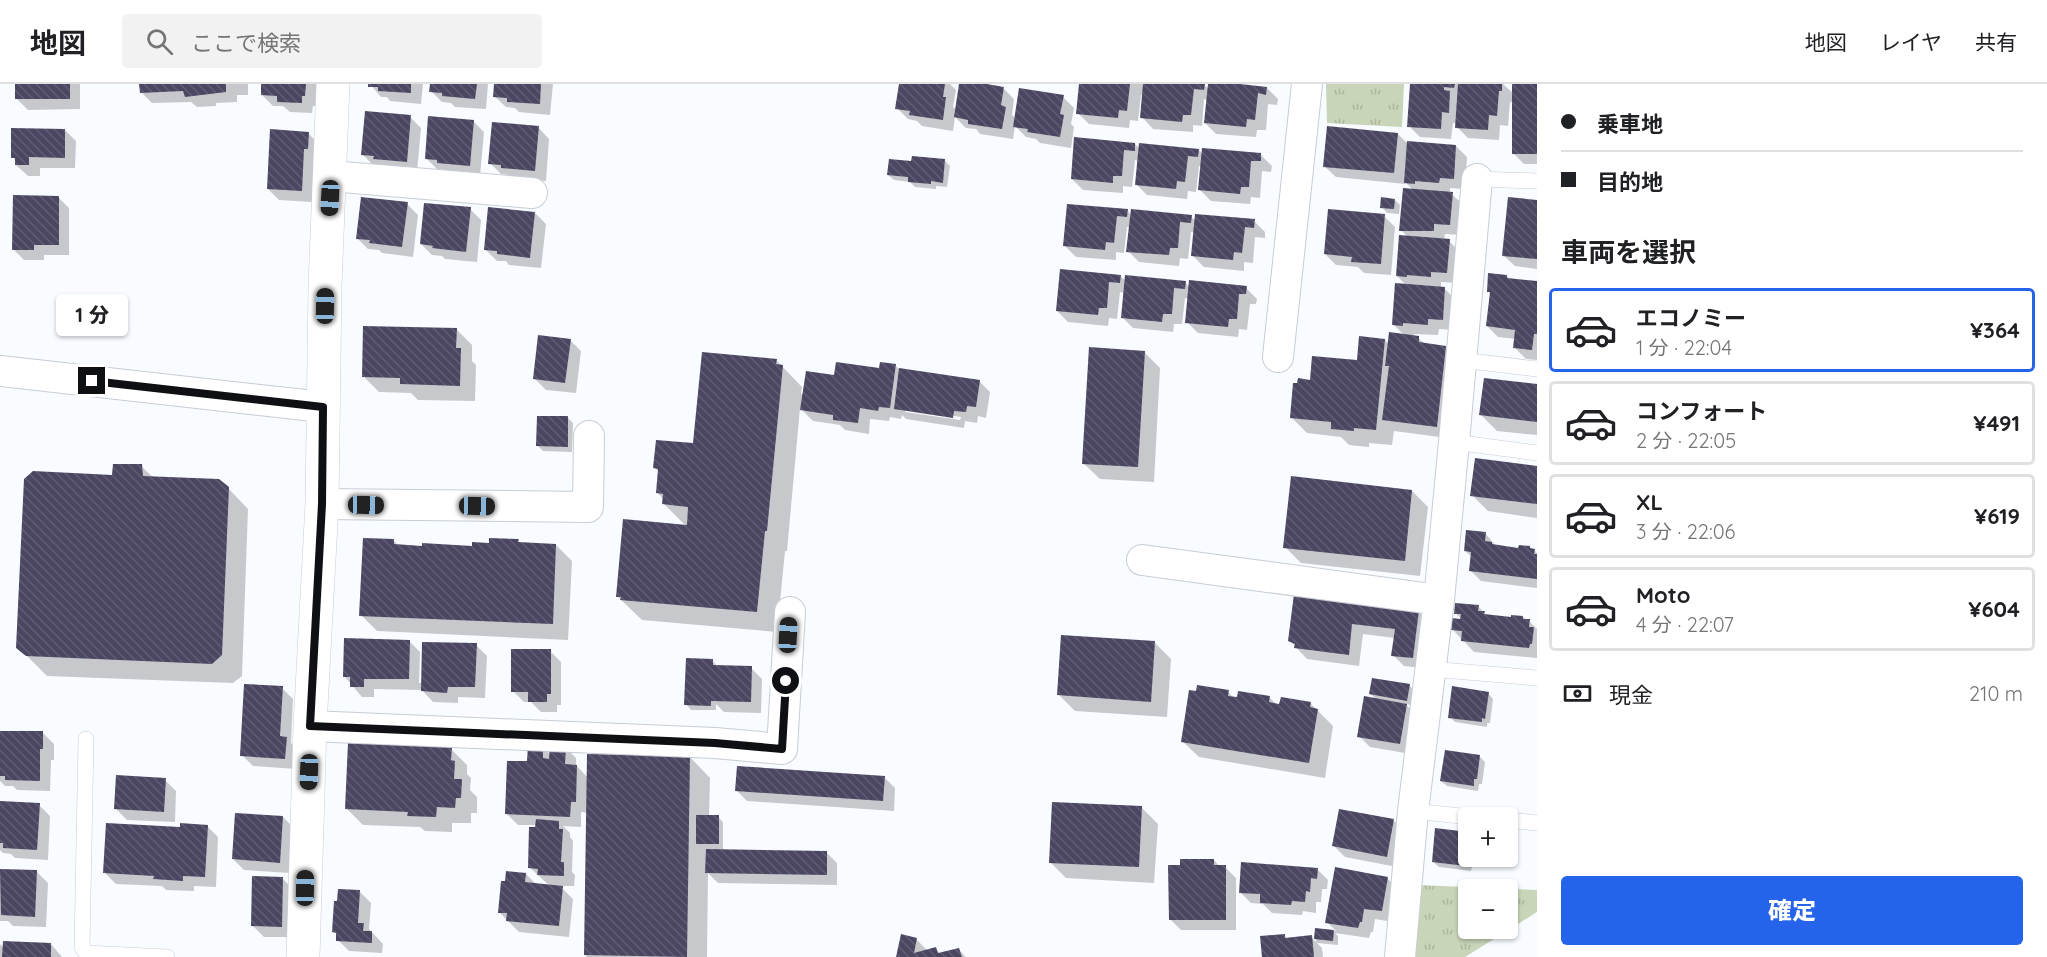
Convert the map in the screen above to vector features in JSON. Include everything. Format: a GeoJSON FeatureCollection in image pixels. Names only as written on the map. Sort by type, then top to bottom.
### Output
{"type":"FeatureCollection","features":[{"type":"Feature","properties":{"kind":"street"},"geometry":{"type":"LineString","coordinates":[[303,957],[310,726],[322,504],[325,286],[333,84]]}},
{"type":"Feature","properties":{"kind":"street"},"geometry":{"type":"LineString","coordinates":[[1278,357],[1307,84]]}},
{"type":"Feature","properties":{"kind":"street"},"geometry":{"type":"LineString","coordinates":[[331,176],[532,193]]}},
{"type":"Feature","properties":{"kind":"street"},"geometry":{"type":"LineString","coordinates":[[1400,957],[1413,811],[1454,442],[1477,179]]}},
{"type":"Feature","properties":{"kind":"street"},"geometry":{"type":"LineString","coordinates":[[0,371],[323,407]]}},
{"type":"Feature","properties":{"kind":"street"},"geometry":{"type":"LineString","coordinates":[[322,504],[588,507],[589,436]]}},
{"type":"Feature","properties":{"kind":"street"},"geometry":{"type":"LineString","coordinates":[[1142,560],[1438,600]]}},
{"type":"Feature","properties":{"kind":"street"},"geometry":{"type":"LineString","coordinates":[[310,726],[715,743],[782,749],[790,612]]}},
{"type":"Feature","properties":{"kind":"lane"},"geometry":{"type":"LineString","coordinates":[[1477,179],[1537,182]]}},
{"type":"Feature","properties":{"kind":"lane"},"geometry":{"type":"LineString","coordinates":[[1462,360],[1537,369]]}},
{"type":"Feature","properties":{"kind":"lane"},"geometry":{"type":"LineString","coordinates":[[1454,442],[1537,453]]}},
{"type":"Feature","properties":{"kind":"lane"},"geometry":{"type":"LineString","coordinates":[[1430,669],[1537,678]]}},
{"type":"Feature","properties":{"kind":"lane"},"geometry":{"type":"LineString","coordinates":[[87,739],[82,947],[86,953],[167,957]]}},
{"type":"Feature","properties":{"kind":"lane"},"geometry":{"type":"LineString","coordinates":[[1413,811],[1458,816]]}},
{"type":"Feature","properties":{"kind":"lane"},"geometry":{"type":"LineString","coordinates":[[1518,821],[1537,823]]}},
{"type":"Feature","properties":{"kind":"green space"},"geometry":{"type":"Polygon","coordinates":[[[1326,84],[1404,84],[1402,127],[1327,123],[1326,84]]]}},
{"type":"Feature","properties":{"kind":"green space"},"geometry":{"type":"Polygon","coordinates":[[[1418,885],[1458,887],[1458,939],[1494,939],[1465,957],[1412,957],[1418,885]]]}},
{"type":"Feature","properties":{"kind":"green space"},"geometry":{"type":"Polygon","coordinates":[[[1518,889],[1537,890],[1537,912],[1518,924],[1518,889]]]}},
{"type":"Feature","properties":{"kind":"building"},"geometry":{"type":"Polygon","coordinates":[[[15,84],[70,84],[70,99],[15,99],[15,84]]]}},
{"type":"Feature","properties":{"kind":"building"},"geometry":{"type":"Polygon","coordinates":[[[139,84],[226,84],[226,92],[185,97],[183,91],[140,93],[139,84]]]}},
{"type":"Feature","properties":{"kind":"building"},"geometry":{"type":"Polygon","coordinates":[[[261,84],[306,84],[305,96],[302,96],[302,103],[277,102],[277,96],[261,95],[261,84]]]}},
{"type":"Feature","properties":{"kind":"building"},"geometry":{"type":"Polygon","coordinates":[[[368,84],[411,84],[411,93],[378,91],[378,87],[368,87],[368,84]]]}},
{"type":"Feature","properties":{"kind":"building"},"geometry":{"type":"Polygon","coordinates":[[[430,84],[477,84],[475,99],[442,96],[442,93],[429,92],[430,84]]]}},
{"type":"Feature","properties":{"kind":"building"},"geometry":{"type":"Polygon","coordinates":[[[494,84],[541,84],[540,104],[507,102],[507,98],[493,97],[494,84]]]}},
{"type":"Feature","properties":{"kind":"building"},"geometry":{"type":"Polygon","coordinates":[[[899,84],[945,84],[943,120],[909,115],[910,111],[895,109],[899,84]]]}},
{"type":"Feature","properties":{"kind":"building"},"geometry":{"type":"Polygon","coordinates":[[[959,84],[987,84],[1004,87],[1001,105],[1006,107],[1002,129],[968,124],[968,120],[954,117],[959,84]]]}},
{"type":"Feature","properties":{"kind":"building"},"geometry":{"type":"Polygon","coordinates":[[[1079,84],[1130,84],[1127,111],[1119,110],[1118,118],[1076,114],[1079,84]]]}},
{"type":"Feature","properties":{"kind":"building"},"geometry":{"type":"Polygon","coordinates":[[[1143,84],[1205,84],[1204,90],[1194,89],[1191,115],[1183,115],[1182,122],[1140,118],[1143,84]]]}},
{"type":"Feature","properties":{"kind":"building"},"geometry":{"type":"Polygon","coordinates":[[[1208,84],[1267,87],[1266,95],[1258,93],[1255,120],[1247,119],[1246,127],[1204,123],[1208,84]]]}},
{"type":"Feature","properties":{"kind":"building"},"geometry":{"type":"Polygon","coordinates":[[[1410,84],[1455,84],[1454,88],[1444,87],[1444,90],[1450,91],[1449,113],[1442,112],[1441,129],[1407,127],[1410,84]]]}},
{"type":"Feature","properties":{"kind":"building"},"geometry":{"type":"Polygon","coordinates":[[[1458,84],[1502,84],[1502,91],[1499,91],[1497,116],[1489,115],[1488,130],[1455,128],[1458,84]]]}},
{"type":"Feature","properties":{"kind":"building"},"geometry":{"type":"Polygon","coordinates":[[[1512,84],[1537,84],[1537,154],[1512,154],[1512,84]]]}},
{"type":"Feature","properties":{"kind":"building"},"geometry":{"type":"Polygon","coordinates":[[[1019,88],[1064,95],[1060,114],[1064,115],[1060,137],[1027,132],[1028,129],[1013,127],[1019,88]]]}},
{"type":"Feature","properties":{"kind":"building"},"geometry":{"type":"Polygon","coordinates":[[[365,111],[411,115],[407,162],[373,159],[374,156],[361,155],[365,111]]]}},
{"type":"Feature","properties":{"kind":"building"},"geometry":{"type":"Polygon","coordinates":[[[428,116],[474,120],[470,166],[437,163],[437,160],[425,159],[428,116]]]}},
{"type":"Feature","properties":{"kind":"building"},"geometry":{"type":"Polygon","coordinates":[[[492,122],[539,126],[535,171],[501,168],[501,165],[488,164],[492,122]]]}},
{"type":"Feature","properties":{"kind":"building"},"geometry":{"type":"Polygon","coordinates":[[[1327,126],[1398,133],[1394,173],[1323,167],[1327,126]]]}},
{"type":"Feature","properties":{"kind":"building"},"geometry":{"type":"Polygon","coordinates":[[[11,128],[65,129],[65,158],[29,157],[29,165],[15,165],[15,158],[11,158],[11,128]]]}},
{"type":"Feature","properties":{"kind":"building"},"geometry":{"type":"Polygon","coordinates":[[[270,129],[309,132],[308,149],[304,149],[302,191],[267,189],[270,129]]]}},
{"type":"Feature","properties":{"kind":"building"},"geometry":{"type":"Polygon","coordinates":[[[1074,137],[1135,143],[1135,151],[1124,150],[1122,176],[1113,176],[1113,183],[1071,179],[1074,137]]]}},
{"type":"Feature","properties":{"kind":"building"},"geometry":{"type":"Polygon","coordinates":[[[1407,141],[1456,145],[1454,179],[1440,178],[1439,183],[1415,181],[1415,184],[1404,183],[1407,141]]]}},
{"type":"Feature","properties":{"kind":"building"},"geometry":{"type":"Polygon","coordinates":[[[1139,143],[1199,149],[1198,157],[1188,156],[1185,182],[1177,181],[1176,189],[1135,185],[1139,143]]]}},
{"type":"Feature","properties":{"kind":"building"},"geometry":{"type":"Polygon","coordinates":[[[1202,148],[1261,153],[1261,161],[1251,161],[1249,187],[1241,187],[1240,194],[1198,190],[1202,148]]]}},
{"type":"Feature","properties":{"kind":"building"},"geometry":{"type":"Polygon","coordinates":[[[912,156],[945,159],[943,183],[908,182],[908,177],[887,175],[889,159],[911,161],[912,156]]]}},
{"type":"Feature","properties":{"kind":"building"},"geometry":{"type":"Polygon","coordinates":[[[1403,188],[1453,192],[1450,225],[1434,224],[1434,231],[1399,231],[1403,188]]]}},
{"type":"Feature","properties":{"kind":"building"},"geometry":{"type":"Polygon","coordinates":[[[13,195],[59,196],[59,245],[34,245],[34,250],[12,250],[13,195]]]}},
{"type":"Feature","properties":{"kind":"building"},"geometry":{"type":"Polygon","coordinates":[[[361,197],[408,202],[402,247],[356,239],[361,197]]]}},
{"type":"Feature","properties":{"kind":"building"},"geometry":{"type":"Polygon","coordinates":[[[1381,197],[1395,199],[1394,209],[1380,208],[1381,197]]]}},
{"type":"Feature","properties":{"kind":"building"},"geometry":{"type":"Polygon","coordinates":[[[1508,197],[1537,200],[1537,259],[1502,256],[1508,197]]]}},
{"type":"Feature","properties":{"kind":"building"},"geometry":{"type":"Polygon","coordinates":[[[424,203],[471,207],[466,252],[432,248],[433,246],[420,244],[424,203]]]}},
{"type":"Feature","properties":{"kind":"building"},"geometry":{"type":"Polygon","coordinates":[[[1067,204],[1128,209],[1127,217],[1117,216],[1114,243],[1106,242],[1105,250],[1063,246],[1067,204]]]}},
{"type":"Feature","properties":{"kind":"building"},"geometry":{"type":"Polygon","coordinates":[[[488,207],[535,212],[530,258],[484,250],[488,207]]]}},
{"type":"Feature","properties":{"kind":"building"},"geometry":{"type":"Polygon","coordinates":[[[1131,209],[1192,215],[1191,223],[1180,222],[1178,248],[1170,248],[1169,255],[1126,252],[1131,209]]]}},
{"type":"Feature","properties":{"kind":"building"},"geometry":{"type":"Polygon","coordinates":[[[1328,209],[1385,214],[1381,264],[1351,262],[1352,257],[1324,254],[1328,209]]]}},
{"type":"Feature","properties":{"kind":"building"},"geometry":{"type":"Polygon","coordinates":[[[1195,214],[1255,219],[1254,228],[1245,227],[1242,253],[1234,252],[1233,260],[1191,256],[1195,214]]]}},
{"type":"Feature","properties":{"kind":"building"},"geometry":{"type":"Polygon","coordinates":[[[1399,235],[1450,239],[1447,273],[1431,272],[1431,277],[1396,276],[1399,235]]]}},
{"type":"Feature","properties":{"kind":"building"},"geometry":{"type":"Polygon","coordinates":[[[1060,269],[1121,275],[1120,283],[1109,282],[1107,308],[1099,308],[1098,315],[1056,311],[1060,269]]]}},
{"type":"Feature","properties":{"kind":"building"},"geometry":{"type":"Polygon","coordinates":[[[1488,273],[1507,275],[1507,278],[1537,281],[1537,334],[1534,334],[1532,350],[1513,348],[1515,330],[1486,326],[1490,292],[1487,292],[1488,273]]]}},
{"type":"Feature","properties":{"kind":"building"},"geometry":{"type":"Polygon","coordinates":[[[1125,275],[1186,281],[1185,289],[1174,288],[1172,314],[1163,314],[1162,322],[1121,318],[1125,275]]]}},
{"type":"Feature","properties":{"kind":"building"},"geometry":{"type":"Polygon","coordinates":[[[1189,280],[1247,286],[1246,294],[1239,294],[1237,319],[1229,319],[1228,327],[1185,323],[1189,280]]]}},
{"type":"Feature","properties":{"kind":"building"},"geometry":{"type":"Polygon","coordinates":[[[1395,283],[1445,287],[1443,320],[1428,319],[1428,325],[1403,323],[1403,326],[1392,325],[1395,283]]]}},
{"type":"Feature","properties":{"kind":"building"},"geometry":{"type":"Polygon","coordinates":[[[363,326],[457,328],[456,348],[461,348],[460,386],[400,384],[400,378],[362,377],[363,326]]]}},
{"type":"Feature","properties":{"kind":"building"},"geometry":{"type":"Polygon","coordinates":[[[1389,332],[1419,336],[1419,342],[1446,346],[1437,427],[1382,420],[1389,366],[1385,366],[1389,332]]]}},
{"type":"Feature","properties":{"kind":"building"},"geometry":{"type":"Polygon","coordinates":[[[538,335],[571,339],[565,383],[533,379],[538,335]]]}},
{"type":"Feature","properties":{"kind":"building"},"geometry":{"type":"Polygon","coordinates":[[[1359,336],[1385,339],[1376,430],[1331,429],[1331,422],[1290,418],[1293,383],[1297,383],[1298,378],[1310,380],[1312,356],[1357,360],[1359,336]]]}},
{"type":"Feature","properties":{"kind":"building"},"geometry":{"type":"Polygon","coordinates":[[[1089,347],[1145,351],[1138,467],[1082,464],[1089,347]]]}},
{"type":"Feature","properties":{"kind":"building"},"geometry":{"type":"Polygon","coordinates":[[[702,352],[777,359],[776,364],[783,365],[757,612],[620,600],[621,597],[616,597],[623,519],[687,525],[688,507],[662,504],[663,494],[656,493],[658,469],[653,468],[656,440],[693,443],[702,352]]]}},
{"type":"Feature","properties":{"kind":"building"},"geometry":{"type":"Polygon","coordinates":[[[836,362],[879,368],[880,362],[896,364],[890,408],[879,407],[878,411],[860,408],[858,423],[833,420],[833,415],[800,410],[806,371],[834,375],[836,362]]]}},
{"type":"Feature","properties":{"kind":"building"},"geometry":{"type":"Polygon","coordinates":[[[899,368],[980,380],[976,407],[967,406],[966,412],[954,411],[953,418],[894,409],[899,368]]]}},
{"type":"Feature","properties":{"kind":"building"},"geometry":{"type":"Polygon","coordinates":[[[1484,378],[1537,384],[1537,422],[1479,415],[1484,378]]]}},
{"type":"Feature","properties":{"kind":"building"},"geometry":{"type":"Polygon","coordinates":[[[537,416],[568,416],[568,447],[536,446],[537,416]]]}},
{"type":"Feature","properties":{"kind":"building"},"geometry":{"type":"Polygon","coordinates":[[[1475,458],[1537,466],[1537,504],[1470,496],[1475,458]]]}},
{"type":"Feature","properties":{"kind":"building"},"geometry":{"type":"Polygon","coordinates":[[[113,464],[142,464],[143,476],[219,479],[229,487],[222,655],[212,664],[26,656],[16,648],[24,479],[33,471],[112,475],[113,464]]]}},
{"type":"Feature","properties":{"kind":"building"},"geometry":{"type":"Polygon","coordinates":[[[1291,476],[1412,490],[1405,561],[1283,548],[1291,476]]]}},
{"type":"Feature","properties":{"kind":"building"},"geometry":{"type":"Polygon","coordinates":[[[1466,530],[1486,532],[1485,541],[1492,542],[1492,544],[1518,548],[1519,545],[1530,546],[1535,549],[1537,579],[1469,571],[1471,552],[1464,551],[1466,530]]]}},
{"type":"Feature","properties":{"kind":"building"},"geometry":{"type":"Polygon","coordinates":[[[363,538],[394,539],[394,544],[422,546],[422,543],[472,546],[472,542],[489,543],[489,538],[556,544],[553,624],[359,616],[363,538]]]}},
{"type":"Feature","properties":{"kind":"building"},"geometry":{"type":"Polygon","coordinates":[[[1294,594],[1419,610],[1413,658],[1391,656],[1395,629],[1352,624],[1349,655],[1294,648],[1295,644],[1288,641],[1294,594]]]}},
{"type":"Feature","properties":{"kind":"building"},"geometry":{"type":"Polygon","coordinates":[[[1455,603],[1479,605],[1478,611],[1485,611],[1484,614],[1523,616],[1523,619],[1530,619],[1529,627],[1534,627],[1532,644],[1529,648],[1461,641],[1462,631],[1451,630],[1452,618],[1460,619],[1461,614],[1454,614],[1455,603]]]}},
{"type":"Feature","properties":{"kind":"building"},"geometry":{"type":"Polygon","coordinates":[[[1061,635],[1155,641],[1151,702],[1057,695],[1061,635]]]}},
{"type":"Feature","properties":{"kind":"building"},"geometry":{"type":"Polygon","coordinates":[[[344,638],[410,640],[409,679],[364,679],[364,687],[350,687],[350,677],[343,677],[344,638]]]}},
{"type":"Feature","properties":{"kind":"building"},"geometry":{"type":"Polygon","coordinates":[[[422,642],[477,643],[475,687],[448,687],[447,693],[421,691],[422,642]]]}},
{"type":"Feature","properties":{"kind":"building"},"geometry":{"type":"Polygon","coordinates":[[[511,649],[551,649],[551,694],[547,694],[547,702],[528,702],[528,692],[511,692],[511,649]]]}},
{"type":"Feature","properties":{"kind":"building"},"geometry":{"type":"Polygon","coordinates":[[[686,658],[713,659],[713,665],[752,666],[751,702],[711,701],[711,706],[684,705],[686,658]]]}},
{"type":"Feature","properties":{"kind":"building"},"geometry":{"type":"Polygon","coordinates":[[[1372,678],[1410,684],[1407,701],[1369,694],[1372,678]]]}},
{"type":"Feature","properties":{"kind":"building"},"geometry":{"type":"Polygon","coordinates":[[[244,684],[283,686],[280,736],[287,737],[285,759],[240,756],[244,684]]]}},
{"type":"Feature","properties":{"kind":"building"},"geometry":{"type":"Polygon","coordinates":[[[1197,685],[1229,690],[1228,696],[1237,697],[1238,691],[1270,696],[1269,702],[1279,704],[1281,697],[1311,702],[1310,707],[1318,709],[1309,763],[1181,742],[1189,690],[1196,691],[1197,685]]]}},
{"type":"Feature","properties":{"kind":"building"},"geometry":{"type":"Polygon","coordinates":[[[1452,686],[1489,692],[1485,719],[1482,718],[1482,722],[1448,718],[1452,686]]]}},
{"type":"Feature","properties":{"kind":"building"},"geometry":{"type":"Polygon","coordinates":[[[1364,696],[1407,704],[1400,744],[1357,737],[1364,696]]]}},
{"type":"Feature","properties":{"kind":"building"},"geometry":{"type":"Polygon","coordinates":[[[0,731],[43,731],[43,749],[40,749],[40,781],[5,780],[5,776],[0,776],[0,731]]]}},
{"type":"Feature","properties":{"kind":"building"},"geometry":{"type":"Polygon","coordinates":[[[348,743],[452,747],[451,760],[455,761],[454,779],[462,779],[461,798],[456,798],[455,808],[437,807],[436,817],[407,816],[408,812],[345,809],[348,743]]]}},
{"type":"Feature","properties":{"kind":"building"},"geometry":{"type":"Polygon","coordinates":[[[528,745],[543,746],[543,758],[549,759],[550,745],[566,746],[565,764],[577,765],[576,802],[571,802],[570,817],[505,814],[507,761],[527,761],[528,745]]]}},
{"type":"Feature","properties":{"kind":"building"},"geometry":{"type":"Polygon","coordinates":[[[1445,750],[1480,755],[1474,786],[1440,781],[1445,750]]]}},
{"type":"Feature","properties":{"kind":"building"},"geometry":{"type":"Polygon","coordinates":[[[587,754],[690,756],[687,957],[584,955],[587,754]]]}},
{"type":"Feature","properties":{"kind":"building"},"geometry":{"type":"Polygon","coordinates":[[[737,766],[885,776],[883,801],[735,791],[737,766]]]}},
{"type":"Feature","properties":{"kind":"building"},"geometry":{"type":"Polygon","coordinates":[[[116,775],[166,778],[164,812],[114,809],[116,775]]]}},
{"type":"Feature","properties":{"kind":"building"},"geometry":{"type":"Polygon","coordinates":[[[0,801],[40,803],[37,850],[3,848],[3,843],[0,843],[0,801]]]}},
{"type":"Feature","properties":{"kind":"building"},"geometry":{"type":"Polygon","coordinates":[[[1052,802],[1142,806],[1139,867],[1049,863],[1052,802]]]}},
{"type":"Feature","properties":{"kind":"building"},"geometry":{"type":"Polygon","coordinates":[[[1339,809],[1394,819],[1387,857],[1332,846],[1339,809]]]}},
{"type":"Feature","properties":{"kind":"building"},"geometry":{"type":"Polygon","coordinates":[[[235,813],[283,816],[280,863],[232,859],[235,813]]]}},
{"type":"Feature","properties":{"kind":"building"},"geometry":{"type":"Polygon","coordinates":[[[696,815],[719,815],[719,844],[696,844],[696,815]]]}},
{"type":"Feature","properties":{"kind":"building"},"geometry":{"type":"Polygon","coordinates":[[[536,819],[559,821],[559,829],[563,829],[561,862],[564,862],[564,876],[537,875],[538,869],[528,868],[529,827],[535,827],[536,819]]]}},
{"type":"Feature","properties":{"kind":"building"},"geometry":{"type":"Polygon","coordinates":[[[106,823],[180,827],[180,823],[208,825],[205,877],[183,876],[183,881],[153,879],[154,876],[103,873],[106,823]]]}},
{"type":"Feature","properties":{"kind":"building"},"geometry":{"type":"Polygon","coordinates":[[[1435,828],[1458,831],[1458,865],[1432,862],[1435,828]]]}},
{"type":"Feature","properties":{"kind":"building"},"geometry":{"type":"Polygon","coordinates":[[[706,849],[827,851],[827,875],[705,873],[706,849]]]}},
{"type":"Feature","properties":{"kind":"building"},"geometry":{"type":"Polygon","coordinates":[[[1180,859],[1214,859],[1214,865],[1226,865],[1226,920],[1169,920],[1168,865],[1180,865],[1180,859]]]}},
{"type":"Feature","properties":{"kind":"building"},"geometry":{"type":"Polygon","coordinates":[[[1241,862],[1318,868],[1317,879],[1311,878],[1310,892],[1306,891],[1305,902],[1292,901],[1291,905],[1260,903],[1260,894],[1239,893],[1241,862]]]}},
{"type":"Feature","properties":{"kind":"building"},"geometry":{"type":"Polygon","coordinates":[[[1335,867],[1388,877],[1382,911],[1364,909],[1362,922],[1358,928],[1325,923],[1335,867]]]}},
{"type":"Feature","properties":{"kind":"building"},"geometry":{"type":"Polygon","coordinates":[[[0,869],[37,870],[35,917],[1,915],[0,869]]]}},
{"type":"Feature","properties":{"kind":"building"},"geometry":{"type":"Polygon","coordinates":[[[506,871],[526,873],[525,882],[563,886],[559,926],[506,921],[507,913],[498,913],[501,881],[505,881],[506,871]]]}},
{"type":"Feature","properties":{"kind":"building"},"geometry":{"type":"Polygon","coordinates":[[[252,876],[283,877],[282,927],[251,926],[252,876]]]}},
{"type":"Feature","properties":{"kind":"building"},"geometry":{"type":"Polygon","coordinates":[[[338,889],[360,890],[358,923],[364,923],[363,931],[372,931],[372,943],[336,941],[336,933],[332,932],[334,901],[337,901],[338,889]]]}},
{"type":"Feature","properties":{"kind":"building"},"geometry":{"type":"Polygon","coordinates":[[[1315,928],[1334,930],[1333,941],[1314,939],[1315,928]]]}},
{"type":"Feature","properties":{"kind":"building"},"geometry":{"type":"Polygon","coordinates":[[[901,934],[917,938],[914,953],[936,947],[938,953],[959,948],[962,957],[896,957],[901,934]]]}},
{"type":"Feature","properties":{"kind":"building"},"geometry":{"type":"Polygon","coordinates":[[[1285,934],[1285,938],[1312,935],[1314,957],[1262,957],[1260,936],[1285,934]]]}},
{"type":"Feature","properties":{"kind":"building"},"geometry":{"type":"Polygon","coordinates":[[[3,941],[51,943],[51,957],[2,957],[3,941]]]}},
{"type":"Feature","properties":{"kind":"route"},"geometry":{"type":"LineString","coordinates":[[92,381],[323,407],[322,504],[310,726],[715,743],[782,749],[786,681]]}}]}
